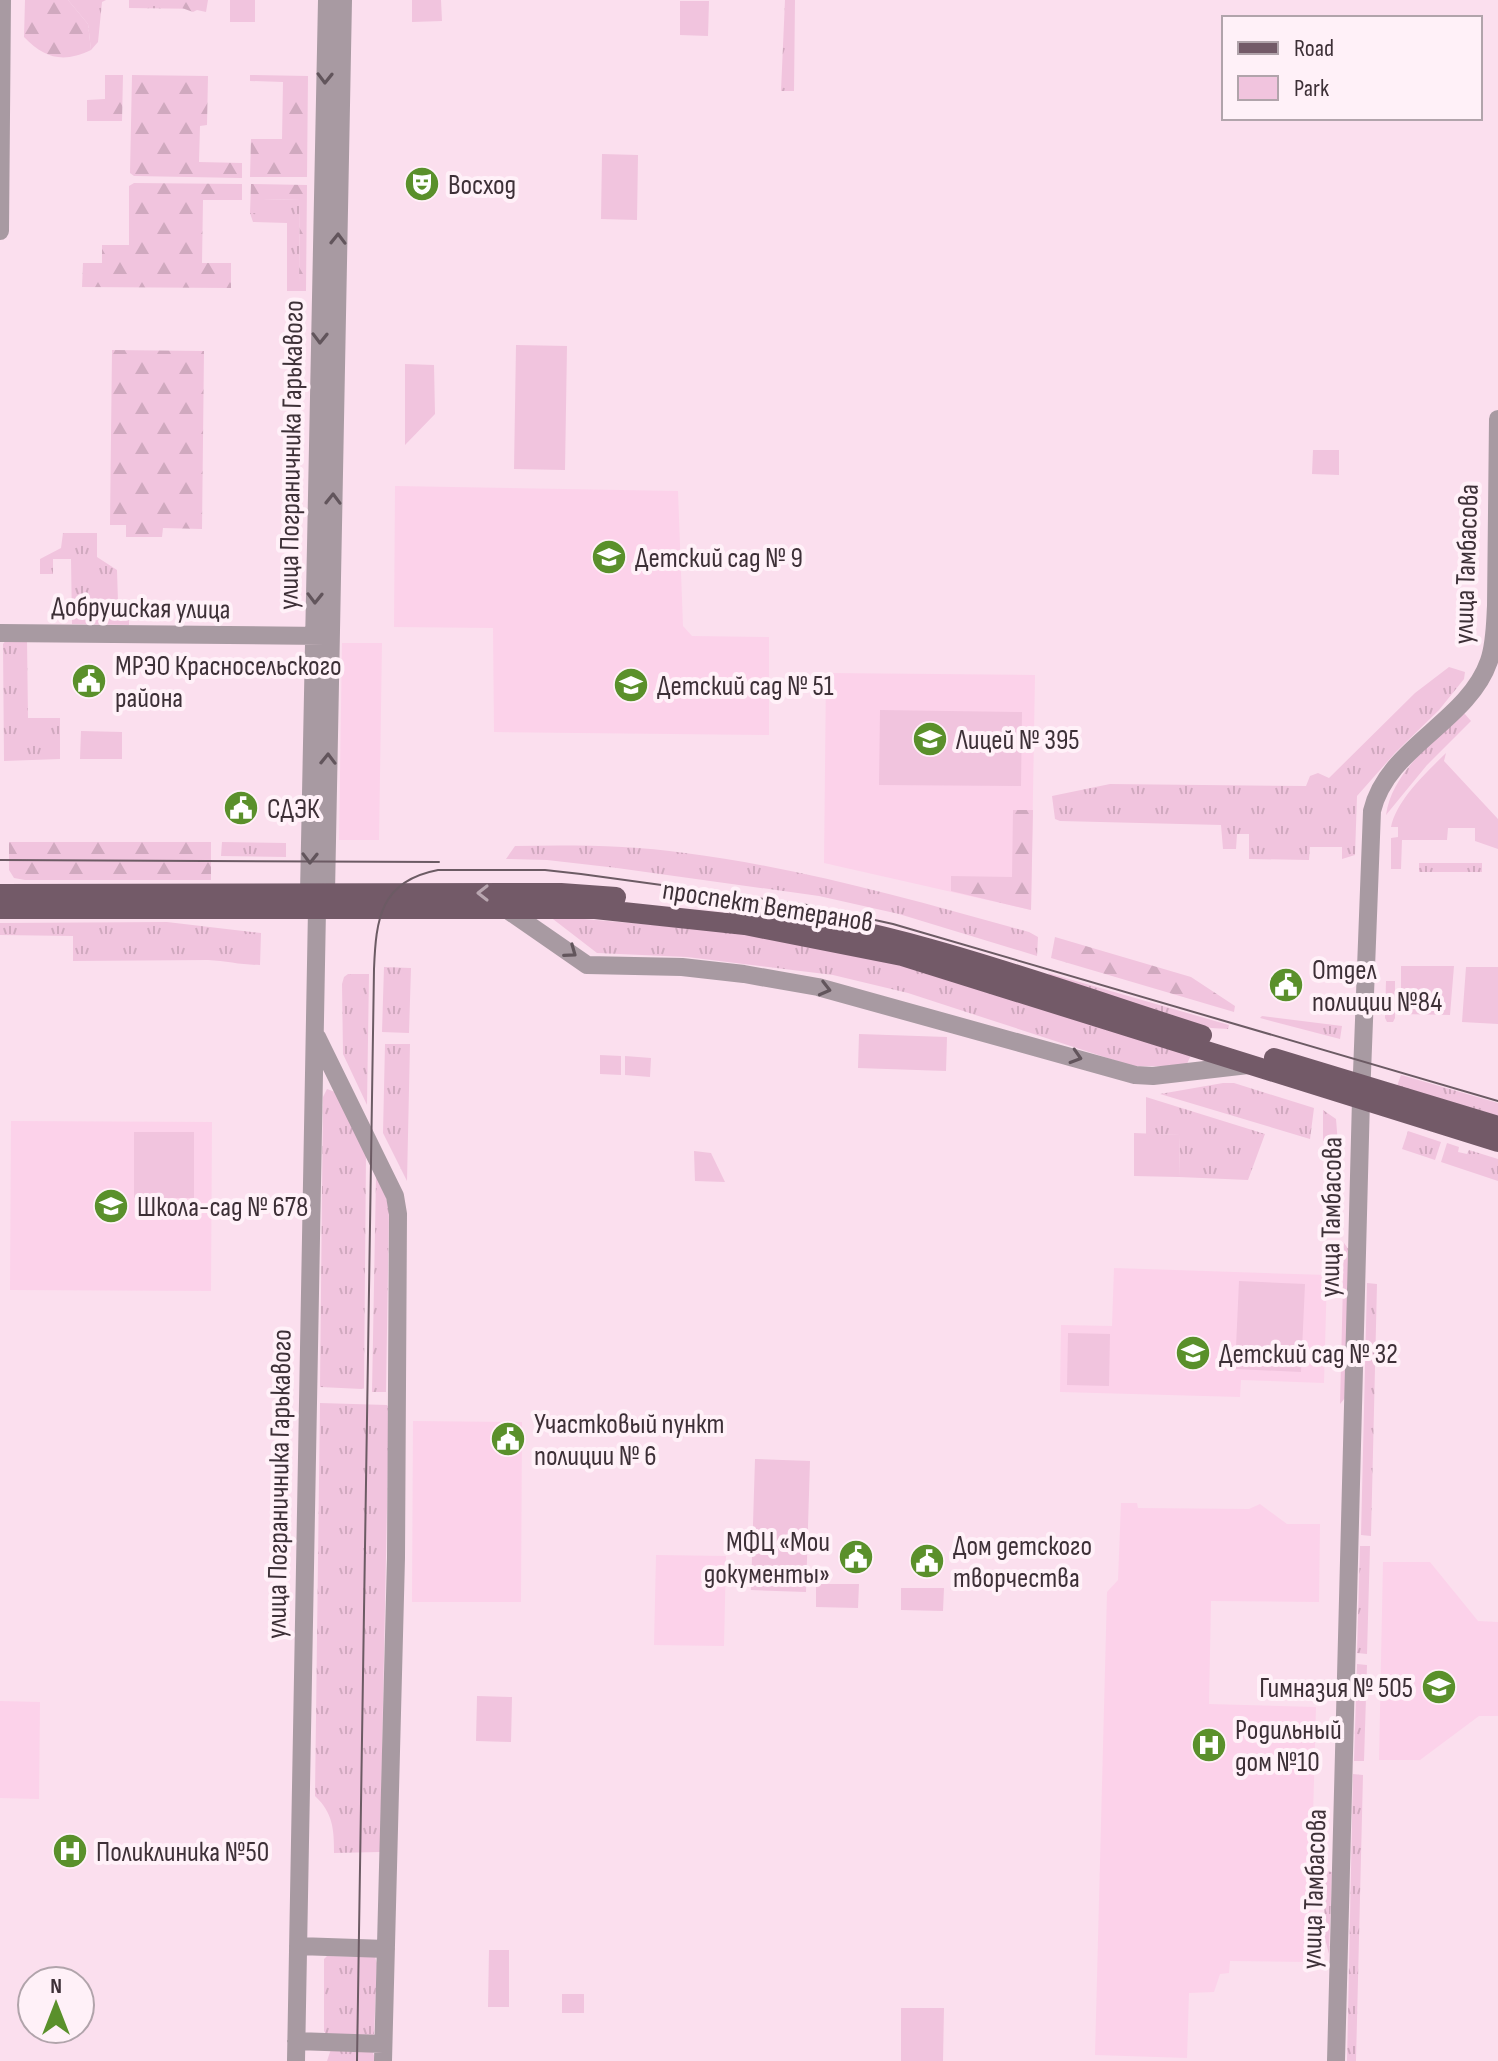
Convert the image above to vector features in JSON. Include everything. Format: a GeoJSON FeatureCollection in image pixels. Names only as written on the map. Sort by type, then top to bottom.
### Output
{"type":"FeatureCollection","features":[{"type":"Feature","properties":{"kind":"main road","name":"проспект Ветеранов"},"geometry":{"type":"LineString","coordinates":[[0,909],[561,893],[745,911],[908,943],[1249,1051],[1498,1142]]}},
{"type":"Feature","properties":{"kind":"main road","name":"проспект Ветеранов"},"geometry":{"type":"LineString","coordinates":[[0,894],[317,899],[506,909],[595,909],[760,927],[871,948],[1249,1065],[1498,1126]]}},
{"type":"Feature","properties":{"kind":"street"},"geometry":{"type":"LineString","coordinates":[[0,231],[2,0]]}},
{"type":"Feature","properties":{"kind":"street","name":"улица Пограничника Гарькавого"},"geometry":{"type":"LineString","coordinates":[[296,2061],[316,1035],[327,0]]}},
{"type":"Feature","properties":{"kind":"street","name":"улица Пограничника Гарькавого"},"geometry":{"type":"LineString","coordinates":[[322,636],[343,0]]}},
{"type":"Feature","properties":{"kind":"street","name":"улица Тамбасова"},"geometry":{"type":"LineString","coordinates":[[1336,2061],[1372,811],[1382,784],[1459,705],[1489,662],[1495,636],[1498,419]]}},
{"type":"Feature","properties":{"kind":"street","name":"Добрушская улица"},"geometry":{"type":"LineString","coordinates":[[0,633],[322,636]]}},
{"type":"Feature","properties":{"kind":"street"},"geometry":{"type":"LineString","coordinates":[[506,909],[587,965],[682,967],[818,987],[1135,1075],[1153,1076],[1249,1065]]}},
{"type":"Feature","properties":{"kind":"street"},"geometry":{"type":"LineString","coordinates":[[296,2041],[383,2052],[396,1558],[398,1214],[395,1196],[316,1035]]}},
{"type":"Feature","properties":{"kind":"street"},"geometry":{"type":"LineString","coordinates":[[298,1946],[386,1949]]}},
{"type":"Feature","properties":{"kind":"shaded area"},"geometry":{"type":"Polygon","coordinates":[[[395,486],[678,491],[683,626],[692,636],[769,637],[769,735],[494,732],[493,628],[394,627],[395,486]]]}},
{"type":"Feature","properties":{"kind":"shaded area"},"geometry":{"type":"Polygon","coordinates":[[[342,643],[382,643],[379,840],[339,840],[342,643]]]}},
{"type":"Feature","properties":{"kind":"shaded area","name":"Лицей № 395"},"geometry":{"type":"Polygon","coordinates":[[[826,673],[1035,675],[1031,910],[824,863],[826,673]]]}},
{"type":"Feature","properties":{"kind":"shaded area","name":"Школа-сад № 678"},"geometry":{"type":"Polygon","coordinates":[[[11,1121],[212,1122],[211,1291],[10,1290],[11,1121]]]}},
{"type":"Feature","properties":{"kind":"shaded area","name":"Детский сад № 32"},"geometry":{"type":"Polygon","coordinates":[[[1114,1268],[1327,1275],[1324,1383],[1241,1380],[1240,1397],[1060,1392],[1061,1325],[1112,1326],[1114,1268]]]}},
{"type":"Feature","properties":{"kind":"shaded area"},"geometry":{"type":"Polygon","coordinates":[[[413,1421],[522,1422],[521,1602],[412,1602],[413,1421]]]}},
{"type":"Feature","properties":{"kind":"shaded area","name":"Родильный дом №10"},"geometry":{"type":"Polygon","coordinates":[[[1121,1503],[1137,1503],[1138,1508],[1249,1509],[1260,1504],[1287,1524],[1320,1524],[1319,1602],[1211,1601],[1209,1704],[1316,1707],[1309,1962],[1230,1961],[1229,1973],[1220,1974],[1214,1992],[1189,1993],[1187,2058],[1095,2055],[1107,1592],[1118,1580],[1121,1503]]]}},
{"type":"Feature","properties":{"kind":"shaded area"},"geometry":{"type":"Polygon","coordinates":[[[656,1555],[726,1556],[724,1646],[654,1645],[656,1555]]]}},
{"type":"Feature","properties":{"kind":"shaded area","name":"Гимназия № 505"},"geometry":{"type":"Polygon","coordinates":[[[1383,1562],[1430,1562],[1478,1621],[1498,1622],[1498,1716],[1479,1716],[1420,1760],[1379,1760],[1383,1562]]]}},
{"type":"Feature","properties":{"kind":"shaded area"},"geometry":{"type":"Polygon","coordinates":[[[0,1701],[40,1702],[39,1799],[0,1798],[0,1701]]]}},
{"type":"Feature","properties":{"kind":"green space"},"geometry":{"type":"Polygon","coordinates":[[[25,0],[68,0],[88,24],[91,50],[72,57],[55,57],[32,44],[24,37],[25,0]]]}},
{"type":"Feature","properties":{"kind":"green space"},"geometry":{"type":"Polygon","coordinates":[[[68,0],[106,0],[102,2],[98,42],[91,50],[88,24],[68,0]]]}},
{"type":"Feature","properties":{"kind":"green space"},"geometry":{"type":"Polygon","coordinates":[[[129,0],[205,0],[206,9],[129,8],[129,0]]]}},
{"type":"Feature","properties":{"kind":"green space"},"geometry":{"type":"Polygon","coordinates":[[[185,0],[208,0],[206,12],[182,8],[185,0]]]}},
{"type":"Feature","properties":{"kind":"green space"},"geometry":{"type":"Polygon","coordinates":[[[230,0],[255,0],[255,22],[230,22],[230,0]]]}},
{"type":"Feature","properties":{"kind":"green space"},"geometry":{"type":"Polygon","coordinates":[[[412,0],[441,0],[442,21],[412,22],[412,0]]]}},
{"type":"Feature","properties":{"kind":"green space"},"geometry":{"type":"Polygon","coordinates":[[[785,0],[795,0],[794,91],[781,91],[785,0]]]}},
{"type":"Feature","properties":{"kind":"green space"},"geometry":{"type":"Polygon","coordinates":[[[680,1],[709,1],[708,36],[680,35],[680,1]]]}},
{"type":"Feature","properties":{"kind":"green space"},"geometry":{"type":"Polygon","coordinates":[[[105,75],[123,75],[122,121],[87,121],[87,100],[105,99],[105,75]]]}},
{"type":"Feature","properties":{"kind":"green space"},"geometry":{"type":"Polygon","coordinates":[[[132,75],[208,76],[207,125],[200,126],[199,162],[242,163],[242,178],[134,176],[130,173],[132,75]]]}},
{"type":"Feature","properties":{"kind":"green space"},"geometry":{"type":"Polygon","coordinates":[[[250,75],[308,76],[307,177],[250,177],[251,139],[282,139],[283,82],[250,81],[250,75]]]}},
{"type":"Feature","properties":{"kind":"green space"},"geometry":{"type":"Polygon","coordinates":[[[602,154],[638,155],[637,220],[601,219],[602,154]]]}},
{"type":"Feature","properties":{"kind":"green space"},"geometry":{"type":"Polygon","coordinates":[[[134,183],[242,184],[242,200],[203,200],[202,263],[231,263],[231,288],[82,287],[83,263],[102,263],[102,245],[129,245],[129,186],[134,183]]]}},
{"type":"Feature","properties":{"kind":"green space"},"geometry":{"type":"Polygon","coordinates":[[[251,184],[307,185],[306,291],[287,291],[287,285],[299,285],[300,200],[263,199],[263,213],[250,213],[251,184]]]}},
{"type":"Feature","properties":{"kind":"green space"},"geometry":{"type":"Polygon","coordinates":[[[263,199],[300,200],[299,285],[287,285],[287,223],[253,222],[250,213],[263,213],[263,199]]]}},
{"type":"Feature","properties":{"kind":"green space"},"geometry":{"type":"Polygon","coordinates":[[[516,345],[567,346],[565,470],[514,469],[516,345]]]}},
{"type":"Feature","properties":{"kind":"green space"},"geometry":{"type":"Polygon","coordinates":[[[112,350],[204,351],[202,529],[163,528],[162,537],[126,537],[126,525],[110,525],[112,350]]]}},
{"type":"Feature","properties":{"kind":"green space"},"geometry":{"type":"Polygon","coordinates":[[[405,364],[434,365],[435,414],[405,445],[405,364]]]}},
{"type":"Feature","properties":{"kind":"green space"},"geometry":{"type":"Polygon","coordinates":[[[1313,450],[1339,450],[1339,475],[1312,474],[1313,450]]]}},
{"type":"Feature","properties":{"kind":"green space"},"geometry":{"type":"Polygon","coordinates":[[[63,533],[97,533],[97,557],[117,570],[118,602],[129,609],[129,625],[72,624],[71,559],[53,559],[53,574],[40,574],[40,559],[61,548],[63,533]]]}},
{"type":"Feature","properties":{"kind":"green space"},"geometry":{"type":"Polygon","coordinates":[[[7,639],[27,639],[28,718],[60,718],[60,759],[4,761],[3,644],[7,639]]]}},
{"type":"Feature","properties":{"kind":"green space"},"geometry":{"type":"Polygon","coordinates":[[[1449,667],[1465,672],[1464,679],[1439,710],[1357,796],[1355,855],[1342,859],[1342,847],[1310,847],[1309,860],[1249,859],[1249,834],[1237,834],[1236,849],[1223,849],[1221,825],[1055,819],[1052,796],[1110,784],[1306,786],[1310,776],[1318,773],[1329,778],[1415,693],[1449,667]]]}},
{"type":"Feature","properties":{"kind":"green space"},"geometry":{"type":"Polygon","coordinates":[[[880,710],[1022,712],[1021,786],[879,785],[880,710]]]}},
{"type":"Feature","properties":{"kind":"green space"},"geometry":{"type":"Polygon","coordinates":[[[1464,713],[1471,721],[1427,765],[1386,815],[1396,785],[1405,771],[1464,713]]]}},
{"type":"Feature","properties":{"kind":"green space"},"geometry":{"type":"Polygon","coordinates":[[[81,731],[122,732],[122,759],[80,759],[81,731]]]}},
{"type":"Feature","properties":{"kind":"green space"},"geometry":{"type":"Polygon","coordinates":[[[1446,753],[1444,761],[1498,819],[1498,849],[1475,841],[1475,828],[1448,828],[1447,840],[1402,840],[1401,869],[1391,869],[1391,838],[1398,837],[1398,827],[1391,827],[1399,806],[1446,753]]]}},
{"type":"Feature","properties":{"kind":"green space"},"geometry":{"type":"Polygon","coordinates":[[[1013,810],[1033,810],[1031,910],[951,891],[951,876],[1012,877],[1013,810]]]}},
{"type":"Feature","properties":{"kind":"green space"},"geometry":{"type":"Polygon","coordinates":[[[9,842],[211,842],[211,880],[14,878],[9,870],[9,842]]]}},
{"type":"Feature","properties":{"kind":"green space"},"geometry":{"type":"Polygon","coordinates":[[[222,842],[286,843],[286,857],[221,856],[222,842]]]}},
{"type":"Feature","properties":{"kind":"green space"},"geometry":{"type":"Polygon","coordinates":[[[515,846],[664,850],[815,876],[1029,932],[1038,937],[1037,956],[899,914],[819,896],[617,868],[506,859],[515,846]]]}},
{"type":"Feature","properties":{"kind":"green space"},"geometry":{"type":"Polygon","coordinates":[[[1419,863],[1482,863],[1482,872],[1419,872],[1419,863]]]}},
{"type":"Feature","properties":{"kind":"green space"},"geometry":{"type":"Polygon","coordinates":[[[549,916],[748,933],[891,960],[1191,1055],[1186,1066],[1132,1066],[908,993],[833,975],[687,957],[597,953],[549,916]]]}},
{"type":"Feature","properties":{"kind":"green space"},"geometry":{"type":"Polygon","coordinates":[[[167,922],[261,933],[260,965],[208,960],[73,961],[73,936],[0,935],[0,923],[167,922]]]}},
{"type":"Feature","properties":{"kind":"green space"},"geometry":{"type":"Polygon","coordinates":[[[1055,937],[1191,977],[1235,1006],[1234,1012],[1051,958],[1055,937]]]}},
{"type":"Feature","properties":{"kind":"green space"},"geometry":{"type":"Polygon","coordinates":[[[1401,966],[1454,966],[1450,1015],[1401,1014],[1401,966]]]}},
{"type":"Feature","properties":{"kind":"green space"},"geometry":{"type":"Polygon","coordinates":[[[384,967],[411,968],[409,1033],[382,1032],[384,967]]]}},
{"type":"Feature","properties":{"kind":"green space"},"geometry":{"type":"Polygon","coordinates":[[[1466,967],[1498,967],[1498,1024],[1462,1022],[1466,967]]]}},
{"type":"Feature","properties":{"kind":"green space"},"geometry":{"type":"Polygon","coordinates":[[[1048,973],[1229,1025],[1228,1029],[1211,1028],[1053,979],[1048,973]]]}},
{"type":"Feature","properties":{"kind":"green space"},"geometry":{"type":"Polygon","coordinates":[[[348,974],[369,974],[367,1105],[343,1054],[342,984],[348,974]]]}},
{"type":"Feature","properties":{"kind":"green space"},"geometry":{"type":"Polygon","coordinates":[[[1386,981],[1395,981],[1393,1022],[1387,1022],[1385,1018],[1386,981]]]}},
{"type":"Feature","properties":{"kind":"green space"},"geometry":{"type":"Polygon","coordinates":[[[1260,1018],[1342,1026],[1340,1039],[1260,1018]]]}},
{"type":"Feature","properties":{"kind":"green space"},"geometry":{"type":"Polygon","coordinates":[[[859,1034],[947,1037],[946,1071],[858,1068],[859,1034]]]}},
{"type":"Feature","properties":{"kind":"green space"},"geometry":{"type":"Polygon","coordinates":[[[385,1044],[410,1044],[407,1181],[383,1133],[385,1044]]]}},
{"type":"Feature","properties":{"kind":"green space"},"geometry":{"type":"Polygon","coordinates":[[[600,1055],[621,1056],[621,1075],[600,1074],[600,1055]]]}},
{"type":"Feature","properties":{"kind":"green space"},"geometry":{"type":"Polygon","coordinates":[[[625,1056],[651,1058],[650,1077],[625,1075],[625,1056]]]}},
{"type":"Feature","properties":{"kind":"green space"},"geometry":{"type":"Polygon","coordinates":[[[1401,1075],[1498,1103],[1498,1116],[1397,1086],[1401,1075]]]}},
{"type":"Feature","properties":{"kind":"green space"},"geometry":{"type":"Polygon","coordinates":[[[1234,1083],[1314,1108],[1310,1139],[1160,1094],[1234,1083]]]}},
{"type":"Feature","properties":{"kind":"green space"},"geometry":{"type":"Polygon","coordinates":[[[327,1089],[335,1092],[366,1155],[362,1389],[320,1387],[323,1097],[327,1089]]]}},
{"type":"Feature","properties":{"kind":"green space"},"geometry":{"type":"Polygon","coordinates":[[[1146,1097],[1265,1134],[1248,1180],[1179,1177],[1180,1135],[1146,1134],[1146,1097]]]}},
{"type":"Feature","properties":{"kind":"green space"},"geometry":{"type":"Polygon","coordinates":[[[1323,1110],[1336,1119],[1338,1144],[1323,1141],[1323,1110]]]}},
{"type":"Feature","properties":{"kind":"green space"},"geometry":{"type":"Polygon","coordinates":[[[1408,1131],[1441,1142],[1435,1160],[1402,1149],[1408,1131]]]}},
{"type":"Feature","properties":{"kind":"green space"},"geometry":{"type":"Polygon","coordinates":[[[134,1132],[194,1132],[194,1198],[134,1198],[134,1132]]]}},
{"type":"Feature","properties":{"kind":"green space"},"geometry":{"type":"Polygon","coordinates":[[[1134,1133],[1180,1135],[1179,1177],[1134,1176],[1134,1133]]]}},
{"type":"Feature","properties":{"kind":"green space"},"geometry":{"type":"Polygon","coordinates":[[[1447,1143],[1459,1147],[1458,1152],[1467,1154],[1469,1150],[1498,1159],[1498,1181],[1441,1162],[1447,1143]]]}},
{"type":"Feature","properties":{"kind":"green space"},"geometry":{"type":"Polygon","coordinates":[[[694,1151],[711,1153],[725,1182],[695,1181],[694,1151]]]}},
{"type":"Feature","properties":{"kind":"green space"},"geometry":{"type":"Polygon","coordinates":[[[376,1176],[389,1208],[386,1392],[372,1392],[376,1176]]]}},
{"type":"Feature","properties":{"kind":"green space"},"geometry":{"type":"Polygon","coordinates":[[[1344,1243],[1349,1250],[1345,1398],[1340,1404],[1344,1243]]]}},
{"type":"Feature","properties":{"kind":"green space"},"geometry":{"type":"Polygon","coordinates":[[[1239,1281],[1305,1284],[1301,1372],[1235,1369],[1239,1281]]]}},
{"type":"Feature","properties":{"kind":"green space"},"geometry":{"type":"Polygon","coordinates":[[[1367,1283],[1377,1284],[1371,1536],[1361,1535],[1367,1283]]]}},
{"type":"Feature","properties":{"kind":"green space"},"geometry":{"type":"Polygon","coordinates":[[[1068,1333],[1110,1334],[1109,1386],[1067,1385],[1068,1333]]]}},
{"type":"Feature","properties":{"kind":"green space"},"geometry":{"type":"Polygon","coordinates":[[[320,1403],[387,1405],[389,1408],[380,1852],[334,1853],[331,1822],[326,1809],[315,1796],[320,1403]]]}},
{"type":"Feature","properties":{"kind":"green space"},"geometry":{"type":"Polygon","coordinates":[[[755,1459],[810,1461],[806,1592],[751,1590],[755,1459]]]}},
{"type":"Feature","properties":{"kind":"green space"},"geometry":{"type":"Polygon","coordinates":[[[1360,1546],[1370,1546],[1367,1654],[1357,1653],[1360,1546]]]}},
{"type":"Feature","properties":{"kind":"green space"},"geometry":{"type":"Polygon","coordinates":[[[816,1584],[859,1584],[858,1608],[816,1607],[816,1584]]]}},
{"type":"Feature","properties":{"kind":"green space"},"geometry":{"type":"Polygon","coordinates":[[[901,1588],[944,1588],[943,1611],[901,1610],[901,1588]]]}},
{"type":"Feature","properties":{"kind":"green space"},"geometry":{"type":"Polygon","coordinates":[[[1357,1664],[1367,1665],[1364,1761],[1354,1761],[1357,1664]]]}},
{"type":"Feature","properties":{"kind":"green space"},"geometry":{"type":"Polygon","coordinates":[[[477,1696],[512,1697],[511,1742],[476,1741],[477,1696]]]}},
{"type":"Feature","properties":{"kind":"green space"},"geometry":{"type":"Polygon","coordinates":[[[1353,1774],[1363,1775],[1356,2061],[1347,2061],[1353,1774]]]}},
{"type":"Feature","properties":{"kind":"green space"},"geometry":{"type":"Polygon","coordinates":[[[1325,1871],[1332,1872],[1329,1954],[1324,1935],[1325,1871]]]}},
{"type":"Feature","properties":{"kind":"green space"},"geometry":{"type":"Polygon","coordinates":[[[489,1950],[509,1950],[509,2007],[488,2007],[489,1950]]]}},
{"type":"Feature","properties":{"kind":"green space"},"geometry":{"type":"Polygon","coordinates":[[[327,1956],[375,1957],[374,2035],[326,2034],[324,2031],[324,1959],[327,1956]]]}},
{"type":"Feature","properties":{"kind":"green space"},"geometry":{"type":"Polygon","coordinates":[[[562,1994],[584,1994],[584,2013],[562,2013],[562,1994]]]}},
{"type":"Feature","properties":{"kind":"green space"},"geometry":{"type":"Polygon","coordinates":[[[901,2008],[944,2008],[943,2061],[901,2061],[901,2008]]]}},
{"type":"Feature","properties":{"kind":"green space"},"geometry":{"type":"Polygon","coordinates":[[[331,2049],[372,2050],[376,2061],[327,2061],[331,2049]]]}},
{"type":"Feature","properties":{"kind":"tram line"},"geometry":{"type":"LineString","coordinates":[[0,860],[439,862]]}},
{"type":"Feature","properties":{"kind":"tram line"},"geometry":{"type":"LineString","coordinates":[[357,2061],[374,969],[380,919],[385,905],[404,883],[438,870],[545,870],[807,905],[893,924],[1498,1101]]}},
{"type":"Feature","properties":{"kind":"place","name":"Восход"},"geometry":{"type":"Point","coordinates":[422,184]}},
{"type":"Feature","properties":{"kind":"place","name":"Детский сад № 9"},"geometry":{"type":"Point","coordinates":[609,557]}},
{"type":"Feature","properties":{"kind":"place","name":"МРЭО Красносельского района"},"geometry":{"type":"Point","coordinates":[89,681]}},
{"type":"Feature","properties":{"kind":"place","name":"Детский сад № 51"},"geometry":{"type":"Point","coordinates":[631,685]}},
{"type":"Feature","properties":{"kind":"place","name":"Лицей № 395"},"geometry":{"type":"Point","coordinates":[930,739]}},
{"type":"Feature","properties":{"kind":"place","name":"СДЭК"},"geometry":{"type":"Point","coordinates":[241,808]}},
{"type":"Feature","properties":{"kind":"place","name":"Отдел полиции №84"},"geometry":{"type":"Point","coordinates":[1286,985]}},
{"type":"Feature","properties":{"kind":"place","name":"Школа-сад № 678"},"geometry":{"type":"Point","coordinates":[111,1206]}},
{"type":"Feature","properties":{"kind":"place","name":"Детский сад № 32"},"geometry":{"type":"Point","coordinates":[1193,1353]}},
{"type":"Feature","properties":{"kind":"place","name":"Участковый пункт полиции № 6"},"geometry":{"type":"Point","coordinates":[508,1439]}},
{"type":"Feature","properties":{"kind":"place","name":"МФЦ «Мои документы»"},"geometry":{"type":"Point","coordinates":[856,1557]}},
{"type":"Feature","properties":{"kind":"place","name":"Дом детского творчества"},"geometry":{"type":"Point","coordinates":[927,1561]}},
{"type":"Feature","properties":{"kind":"place","name":"Гимназия № 505"},"geometry":{"type":"Point","coordinates":[1439,1687]}},
{"type":"Feature","properties":{"kind":"place","name":"Родильный дом №10"},"geometry":{"type":"Point","coordinates":[1209,1745]}},
{"type":"Feature","properties":{"kind":"place","name":"Поликлиника №50"},"geometry":{"type":"Point","coordinates":[70,1851]}}]}
